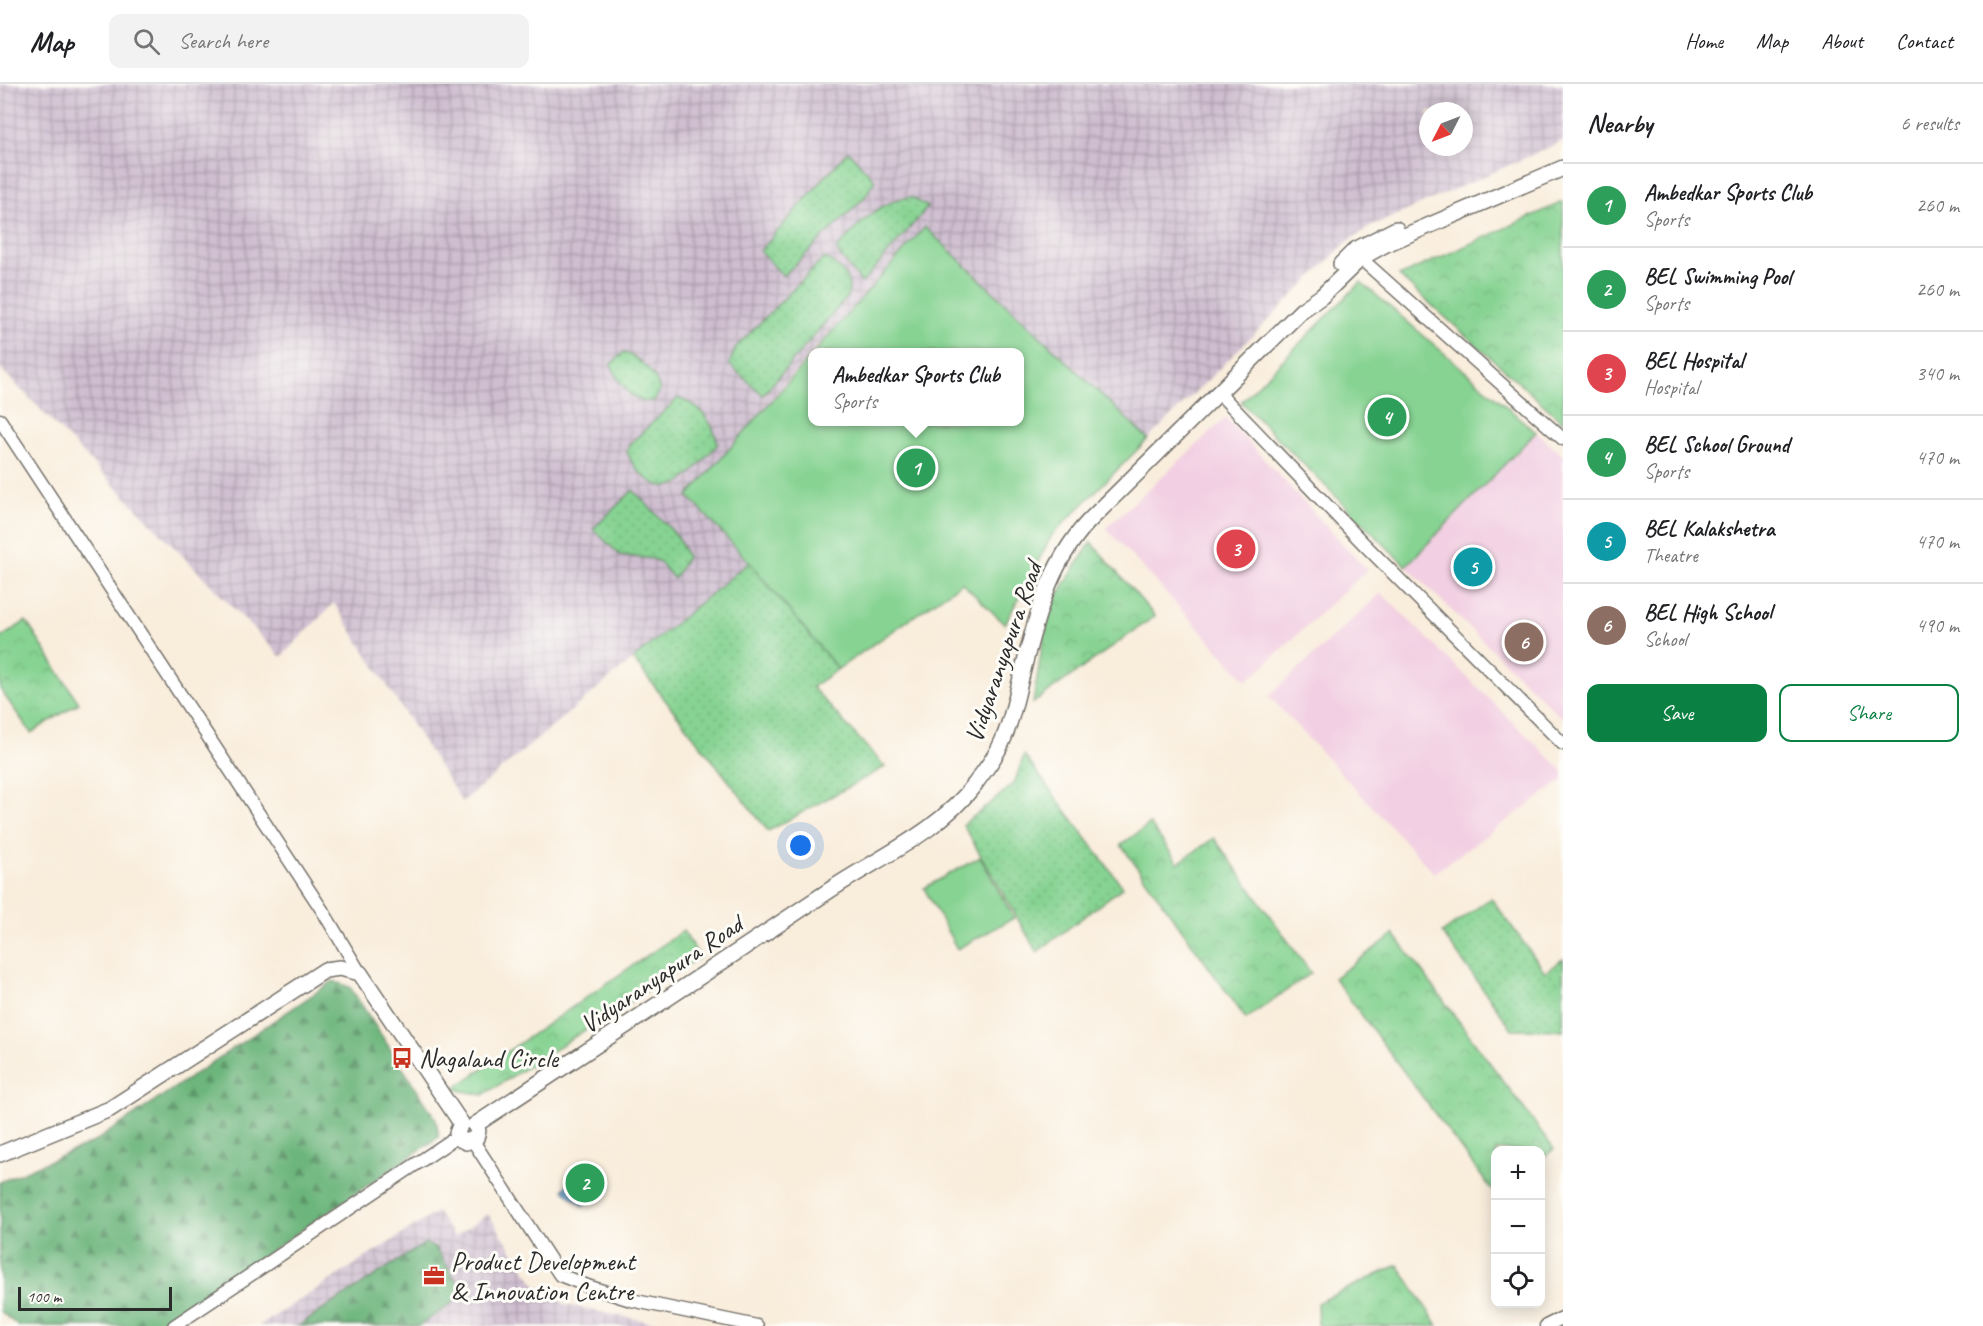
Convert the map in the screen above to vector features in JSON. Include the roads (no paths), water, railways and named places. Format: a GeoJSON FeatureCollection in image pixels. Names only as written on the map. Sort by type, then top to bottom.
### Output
{"type":"FeatureCollection","features":[{"type":"Feature","properties":{"kind":"main road","name":"Vidyaranyapura Road"},"geometry":{"type":"LineString","coordinates":[[465,1128],[922,832],[966,795],[1001,745],[1007,731],[1043,597],[1072,539],[1302,310],[1316,290],[1377,237],[1563,158]]}},
{"type":"Feature","properties":{"kind":"main road","name":"Vidyaranyapura Road"},"geometry":{"type":"LineString","coordinates":[[1358,254],[1563,168]]}},
{"type":"Feature","properties":{"kind":"main road"},"geometry":{"type":"LineString","coordinates":[[0,1154],[110,1109],[325,970],[340,968],[360,973],[465,1128],[477,1135],[473,1141]]}},
{"type":"Feature","properties":{"kind":"street"},"geometry":{"type":"LineString","coordinates":[[1358,254],[1563,439]]}},
{"type":"Feature","properties":{"kind":"street"},"geometry":{"type":"LineString","coordinates":[[1219,393],[1363,543],[1563,744]]}},
{"type":"Feature","properties":{"kind":"street"},"geometry":{"type":"LineString","coordinates":[[0,420],[324,913],[360,973]]}},
{"type":"Feature","properties":{"kind":"street"},"geometry":{"type":"LineString","coordinates":[[174,1326],[465,1128]]}},
{"type":"Feature","properties":{"kind":"street"},"geometry":{"type":"LineString","coordinates":[[473,1141],[560,1275],[631,1300],[757,1326]]}},
{"type":"Feature","properties":{"kind":"street"},"geometry":{"type":"LineString","coordinates":[[1546,1326],[1562,1318]]}},
{"type":"Feature","properties":{"kind":"water"},"geometry":{"type":"Polygon","coordinates":[[[587,1160],[607,1175],[583,1206],[563,1190],[587,1160]]]}},
{"type":"Feature","properties":{"kind":"place","name":"BEL School Ground"},"geometry":{"type":"Point","coordinates":[1387,417]}},
{"type":"Feature","properties":{"kind":"place","name":"Ambedkar Sports Club"},"geometry":{"type":"Point","coordinates":[916,468]}},
{"type":"Feature","properties":{"kind":"place","name":"BEL Hospital"},"geometry":{"type":"Point","coordinates":[1236,549]}},
{"type":"Feature","properties":{"kind":"place","name":"BEL Kalakshetra"},"geometry":{"type":"Point","coordinates":[1473,567]}},
{"type":"Feature","properties":{"kind":"place","name":"BEL High School"},"geometry":{"type":"Point","coordinates":[1524,642]}},
{"type":"Feature","properties":{"kind":"place","name":"Nagaland Circle"},"geometry":{"type":"Point","coordinates":[402,1058]}},
{"type":"Feature","properties":{"kind":"place","name":"BEL Swimming Pool"},"geometry":{"type":"Point","coordinates":[585,1183]}},
{"type":"Feature","properties":{"kind":"place","name":"Product Development & Innovation Centre"},"geometry":{"type":"Point","coordinates":[434,1276]}}]}
